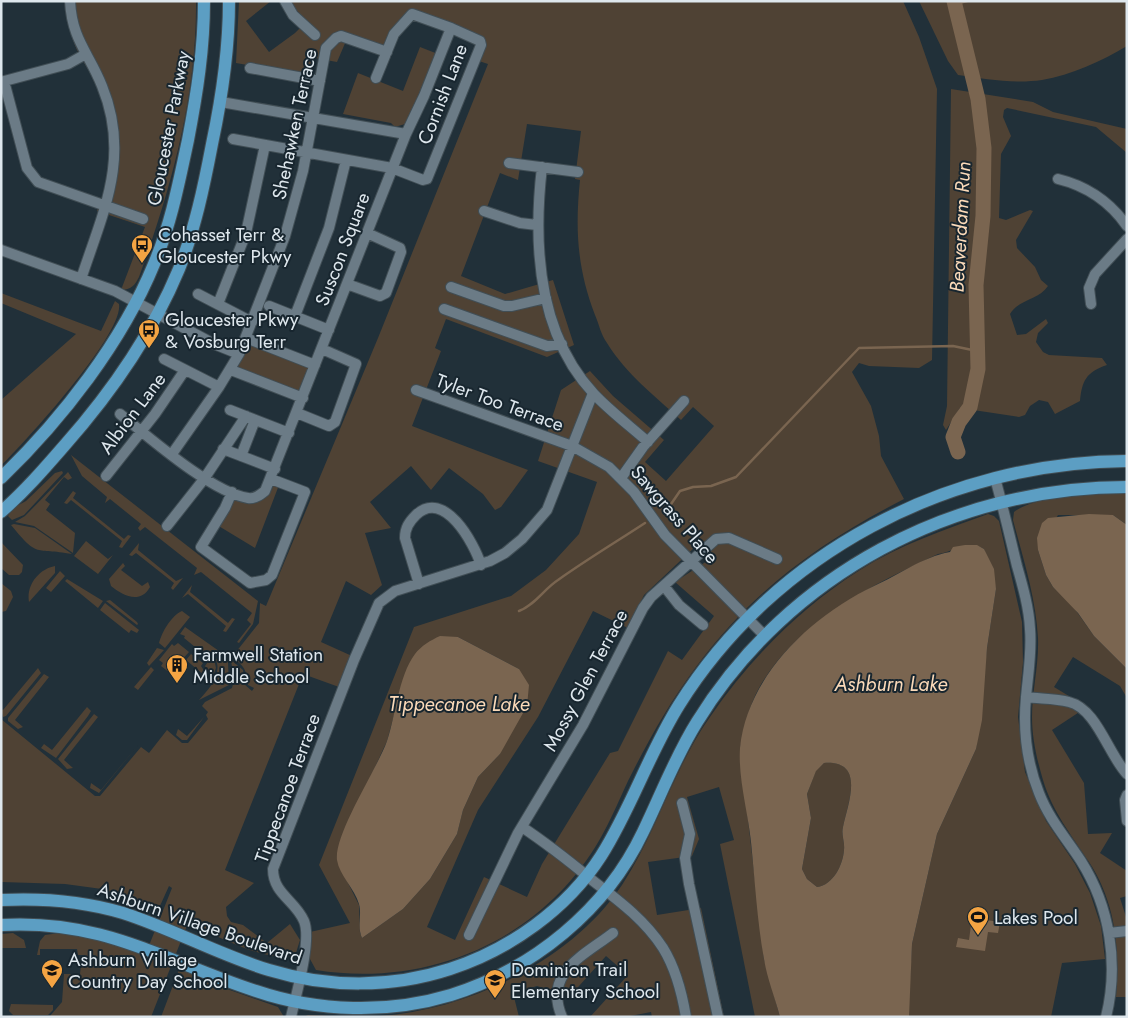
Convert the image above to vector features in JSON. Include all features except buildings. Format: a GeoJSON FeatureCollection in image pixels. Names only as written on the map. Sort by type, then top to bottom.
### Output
{"type":"FeatureCollection","features":[{"type":"Feature","properties":{"kind":"main road","name":"Gloucester Parkway"},"geometry":{"type":"LineString","coordinates":[[1,478],[20,459],[84,382],[112,343],[136,303],[155,263],[180,177],[199,85],[204,30],[204,1]]}},
{"type":"Feature","properties":{"kind":"main road"},"geometry":{"type":"LineString","coordinates":[[1,512],[48,466],[118,379],[158,314],[180,267],[192,230],[221,102],[228,41],[229,1]]}},
{"type":"Feature","properties":{"kind":"main road","name":"Ashburn Village Boulevard"},"geometry":{"type":"LineString","coordinates":[[1,900],[40,899],[92,905],[149,922],[257,966],[300,978],[351,984],[378,983],[430,975],[463,965],[500,948],[535,925],[587,876],[619,824],[653,752],[680,703],[728,637],[792,579],[816,560],[880,521],[935,496],[995,478],[1051,467],[1091,462],[1127,462]]}},
{"type":"Feature","properties":{"kind":"main road"},"geometry":{"type":"LineString","coordinates":[[1,924],[51,924],[76,928],[141,946],[257,992],[294,1002],[334,1007],[372,1008],[416,1003],[455,994],[496,976],[533,955],[568,930],[606,891],[644,831],[672,766],[699,718],[714,696],[765,636],[810,595],[858,561],[922,528],[1001,502],[1074,489],[1127,487]]}},
{"type":"Feature","properties":{"kind":"street"},"geometry":{"type":"LineString","coordinates":[[70,1],[74,29],[84,55],[102,85],[108,101],[115,136],[114,172],[81,279]]}},
{"type":"Feature","properties":{"kind":"street"},"geometry":{"type":"LineString","coordinates":[[285,1],[293,15],[315,35]]}},
{"type":"Feature","properties":{"kind":"street","name":"Cornish Lane"},"geometry":{"type":"LineString","coordinates":[[232,139],[392,168],[423,180],[429,177],[481,45],[478,38],[412,14],[394,34],[376,78]]}},
{"type":"Feature","properties":{"kind":"street","name":"Suscon Square"},"geometry":{"type":"LineString","coordinates":[[120,414],[204,479],[232,492],[254,498],[265,491],[392,168],[424,96],[451,28]]}},
{"type":"Feature","properties":{"kind":"street","name":"Shehawken Terrace"},"geometry":{"type":"LineString","coordinates":[[172,454],[231,370],[246,338],[285,236],[307,153],[326,48],[336,38],[346,37],[386,52]]}},
{"type":"Feature","properties":{"kind":"street"},"geometry":{"type":"LineString","coordinates":[[84,55],[68,64],[3,82],[27,168],[38,182],[143,219]]}},
{"type":"Feature","properties":{"kind":"street"},"geometry":{"type":"LineString","coordinates":[[250,68],[320,81]]}},
{"type":"Feature","properties":{"kind":"street"},"geometry":{"type":"LineString","coordinates":[[221,102],[406,134]]}},
{"type":"Feature","properties":{"kind":"street"},"geometry":{"type":"LineString","coordinates":[[218,304],[246,233],[265,145]]}},
{"type":"Feature","properties":{"kind":"street"},"geometry":{"type":"LineString","coordinates":[[295,316],[329,228],[346,160]]}},
{"type":"Feature","properties":{"kind":"street"},"geometry":{"type":"LineString","coordinates":[[509,163],[578,172]]}},
{"type":"Feature","properties":{"kind":"street"},"geometry":{"type":"LineString","coordinates":[[542,167],[536,225],[538,254],[546,298],[562,344],[576,369],[593,393],[648,442]]}},
{"type":"Feature","properties":{"kind":"street"},"geometry":{"type":"LineString","coordinates":[[1058,179],[1078,185],[1102,199],[1127,226]]}},
{"type":"Feature","properties":{"kind":"street"},"geometry":{"type":"LineString","coordinates":[[484,210],[520,223],[536,225]]}},
{"type":"Feature","properties":{"kind":"street"},"geometry":{"type":"LineString","coordinates":[[347,284],[380,296],[386,293],[401,252],[400,248],[367,233]]}},
{"type":"Feature","properties":{"kind":"street"},"geometry":{"type":"LineString","coordinates":[[1091,304],[1090,288],[1095,274],[1127,240]]}},
{"type":"Feature","properties":{"kind":"street"},"geometry":{"type":"LineString","coordinates":[[1,250],[115,292],[214,344],[239,354]]}},
{"type":"Feature","properties":{"kind":"street"},"geometry":{"type":"LineString","coordinates":[[452,287],[504,306],[546,298]]}},
{"type":"Feature","properties":{"kind":"street"},"geometry":{"type":"LineString","coordinates":[[198,294],[252,322]]}},
{"type":"Feature","properties":{"kind":"street"},"geometry":{"type":"LineString","coordinates":[[270,306],[329,330]]}},
{"type":"Feature","properties":{"kind":"street"},"geometry":{"type":"LineString","coordinates":[[444,309],[547,346],[562,344]]}},
{"type":"Feature","properties":{"kind":"street"},"geometry":{"type":"LineString","coordinates":[[246,338],[315,365]]}},
{"type":"Feature","properties":{"kind":"street"},"geometry":{"type":"LineString","coordinates":[[297,413],[329,426],[335,422],[356,364],[322,349]]}},
{"type":"Feature","properties":{"kind":"street","name":"Albion Lane"},"geometry":{"type":"LineString","coordinates":[[164,358],[219,388]]}},
{"type":"Feature","properties":{"kind":"street","name":"Albion Lane"},"geometry":{"type":"LineString","coordinates":[[106,476],[142,431],[185,370]]}},
{"type":"Feature","properties":{"kind":"street"},"geometry":{"type":"LineString","coordinates":[[231,370],[303,398]]}},
{"type":"Feature","properties":{"kind":"street","name":"Tyler Too Terrace"},"geometry":{"type":"LineString","coordinates":[[416,390],[572,446]]}},
{"type":"Feature","properties":{"kind":"street","name":"Tippecanoe Terrace"},"geometry":{"type":"LineString","coordinates":[[291,1017],[300,978],[306,928],[301,915],[275,884],[273,869],[276,857],[354,660],[379,603],[390,593],[481,565],[512,548],[542,518],[551,502],[593,393]]}},
{"type":"Feature","properties":{"kind":"street"},"geometry":{"type":"LineString","coordinates":[[621,478],[648,442],[684,401]]}},
{"type":"Feature","properties":{"kind":"street"},"geometry":{"type":"LineString","coordinates":[[230,410],[289,433]]}},
{"type":"Feature","properties":{"kind":"street"},"geometry":{"type":"LineString","coordinates":[[167,526],[204,479],[223,449],[250,418]]}},
{"type":"Feature","properties":{"kind":"street"},"geometry":{"type":"LineString","coordinates":[[241,456],[250,418]]}},
{"type":"Feature","properties":{"kind":"street","name":"Sawgrass Place"},"geometry":{"type":"LineString","coordinates":[[572,446],[598,460],[621,478],[665,535],[765,636]]}},
{"type":"Feature","properties":{"kind":"street"},"geometry":{"type":"LineString","coordinates":[[223,449],[241,456],[305,492],[272,575],[254,584],[201,547],[226,508],[232,492]]}},
{"type":"Feature","properties":{"kind":"street"},"geometry":{"type":"LineString","coordinates":[[995,478],[1028,611],[1031,653],[1026,697],[1026,740],[1039,794],[1050,817],[1081,861],[1096,890],[1109,933],[1111,989],[1106,1017]]}},
{"type":"Feature","properties":{"kind":"street"},"geometry":{"type":"LineString","coordinates":[[418,584],[405,532],[410,520],[425,509],[439,508],[454,519],[477,553],[481,565]]}},
{"type":"Feature","properties":{"kind":"street","name":"Mossy Glen Terrace"},"geometry":{"type":"LineString","coordinates":[[470,935],[522,827],[583,725],[643,608],[711,543],[723,537],[777,560]]}},
{"type":"Feature","properties":{"kind":"street"},"geometry":{"type":"LineString","coordinates":[[664,586],[679,605],[703,625]]}},
{"type":"Feature","properties":{"kind":"street"},"geometry":{"type":"LineString","coordinates":[[1026,697],[1070,702],[1082,708],[1091,718],[1127,774]]}},
{"type":"Feature","properties":{"kind":"street"},"geometry":{"type":"LineString","coordinates":[[1127,795],[1124,800],[1127,821]]}},
{"type":"Feature","properties":{"kind":"street"},"geometry":{"type":"LineString","coordinates":[[682,803],[690,834],[686,858],[689,884],[718,1017]]}},
{"type":"Feature","properties":{"kind":"street"},"geometry":{"type":"LineString","coordinates":[[522,827],[552,847],[643,922],[663,948],[676,975],[686,1017]]}},
{"type":"Feature","properties":{"kind":"street"},"geometry":{"type":"LineString","coordinates":[[1109,933],[1127,931]]}},
{"type":"Feature","properties":{"kind":"street"},"geometry":{"type":"LineString","coordinates":[[562,1017],[556,997],[560,980],[570,966],[613,933]]}},
{"type":"Feature","properties":{"kind":"shaded area"},"geometry":{"type":"Polygon","coordinates":[[[65,1],[196,1],[192,72],[180,142],[162,210],[139,277],[132,286],[124,290],[121,290],[145,227],[97,211],[108,177],[111,144],[109,127],[100,94],[75,44],[65,1]]]}},
{"type":"Feature","properties":{"kind":"shaded area"},"geometry":{"type":"Polygon","coordinates":[[[239,1],[271,1],[246,21],[269,52],[295,33],[306,22],[289,1],[903,1],[919,37],[937,89],[932,360],[919,368],[869,366],[859,363],[852,372],[871,406],[879,436],[881,456],[904,499],[816,551],[764,592],[718,639],[686,681],[659,722],[600,839],[576,874],[547,905],[514,930],[479,949],[440,963],[400,971],[358,974],[316,970],[310,959],[310,932],[350,923],[319,865],[414,627],[511,596],[546,570],[579,534],[597,482],[538,461],[561,390],[590,371],[613,396],[664,440],[645,462],[666,481],[714,426],[693,407],[681,420],[632,375],[605,340],[584,281],[579,248],[580,180],[575,179],[581,131],[527,124],[518,180],[500,173],[461,276],[505,294],[553,280],[574,345],[547,357],[446,319],[435,348],[441,351],[412,426],[528,470],[501,507],[495,510],[483,494],[449,468],[431,490],[411,466],[370,502],[391,528],[365,533],[382,585],[371,595],[346,581],[321,642],[352,656],[339,687],[303,674],[225,870],[254,883],[226,907],[227,916],[231,922],[243,925],[267,943],[290,924],[300,940],[295,956],[283,957],[255,952],[188,923],[151,1017],[1,1017],[50,1016],[62,1002],[64,974],[80,974],[81,965],[85,965],[85,955],[78,955],[77,949],[40,949],[40,955],[37,955],[40,941],[45,935],[74,931],[146,953],[172,888],[169,886],[159,908],[102,889],[65,884],[1,882],[1,719],[95,796],[100,796],[141,747],[149,753],[167,730],[182,743],[188,743],[208,719],[206,715],[208,712],[202,706],[205,702],[232,688],[234,680],[231,660],[243,670],[244,684],[252,691],[254,688],[248,685],[244,669],[232,657],[259,623],[260,603],[266,606],[378,338],[488,64],[479,61],[485,44],[416,11],[384,49],[349,34],[337,62],[315,58],[311,76],[236,63],[239,1]],[[695,547],[644,595],[628,628],[593,611],[538,717],[478,810],[427,927],[455,940],[484,877],[527,897],[542,864],[610,753],[618,751],[668,651],[682,660],[714,616],[675,582],[707,561],[695,547]],[[458,637],[403,682],[387,741],[370,778],[343,873],[359,905],[360,933],[362,938],[403,909],[430,879],[457,834],[463,810],[478,777],[500,754],[519,669],[458,637]]]}},
{"type":"Feature","properties":{"kind":"shaded area"},"geometry":{"type":"Polygon","coordinates":[[[919,1],[1127,1],[1127,46],[1086,67],[1042,80],[1010,81],[958,75],[948,61],[919,1]]]}},
{"type":"Feature","properties":{"kind":"shaded area"},"geometry":{"type":"Polygon","coordinates":[[[420,47],[438,54],[405,124],[395,127],[391,123],[343,114],[358,73],[403,91],[420,47]]]}},
{"type":"Feature","properties":{"kind":"shaded area"},"geometry":{"type":"Polygon","coordinates":[[[951,89],[1033,102],[1053,112],[1127,129],[1127,153],[1096,127],[1007,108],[1004,110],[1003,117],[1011,136],[1001,154],[999,218],[1006,220],[1030,210],[1033,211],[1016,240],[1017,248],[1035,267],[1041,280],[1048,286],[1040,294],[1018,305],[1010,314],[1017,335],[1026,334],[1046,319],[1048,323],[1038,333],[1036,342],[1043,352],[1049,355],[1102,358],[1107,365],[1094,371],[1086,378],[1080,401],[1055,414],[1048,402],[1039,400],[1030,406],[1025,415],[1019,417],[960,408],[946,430],[943,425],[947,406],[951,89]]]}},
{"type":"Feature","properties":{"kind":"shaded area"},"geometry":{"type":"Polygon","coordinates":[[[1,293],[101,331],[115,301],[119,304],[116,319],[90,362],[51,412],[1,466],[1,400],[76,334],[1,303],[1,293]]]}},
{"type":"Feature","properties":{"kind":"shaded area"},"geometry":{"type":"Polygon","coordinates":[[[247,344],[308,365],[310,369],[301,392],[297,393],[237,369],[247,344]]]}},
{"type":"Feature","properties":{"kind":"shaded area"},"geometry":{"type":"Polygon","coordinates":[[[71,455],[258,601],[253,624],[239,643],[237,642],[251,624],[247,620],[252,613],[201,572],[194,575],[197,568],[145,527],[140,531],[138,528],[141,524],[110,499],[105,503],[107,497],[82,476],[71,455]]]}},
{"type":"Feature","properties":{"kind":"shaded area"},"geometry":{"type":"Polygon","coordinates":[[[62,471],[63,473],[24,515],[12,520],[8,516],[13,508],[26,501],[55,473],[62,471]]]}},
{"type":"Feature","properties":{"kind":"shaded area"},"geometry":{"type":"Polygon","coordinates":[[[68,472],[72,478],[68,480],[64,477],[45,500],[50,504],[46,510],[75,533],[73,553],[34,526],[15,522],[25,516],[68,472]]]}},
{"type":"Feature","properties":{"kind":"shaded area"},"geometry":{"type":"Polygon","coordinates":[[[274,485],[279,485],[255,548],[217,525],[233,499],[261,500],[270,493],[274,485]]]}},
{"type":"Feature","properties":{"kind":"shaded area"},"geometry":{"type":"Polygon","coordinates":[[[73,491],[76,493],[73,498],[124,539],[128,535],[131,536],[122,548],[119,547],[122,541],[71,500],[67,504],[64,503],[73,491]]]}},
{"type":"Feature","properties":{"kind":"shaded area"},"geometry":{"type":"Polygon","coordinates":[[[1127,494],[1127,525],[1113,515],[1058,515],[1038,550],[1046,575],[1053,587],[1072,605],[1094,636],[1127,669],[1127,698],[1120,686],[1073,657],[1054,687],[1087,707],[1052,730],[1084,783],[1088,834],[1112,833],[1100,853],[1127,871],[1127,896],[1120,898],[1127,920],[1127,997],[1116,997],[1116,944],[1114,927],[1105,894],[1089,862],[1063,823],[1052,802],[1039,765],[1032,725],[1038,648],[1037,623],[1013,520],[1014,512],[1032,503],[1056,498],[1127,494]]]}},
{"type":"Feature","properties":{"kind":"shaded area"},"geometry":{"type":"Polygon","coordinates":[[[988,514],[994,516],[999,521],[1022,622],[1023,662],[1018,717],[1025,772],[1046,821],[1075,864],[1090,893],[1101,926],[1105,959],[1062,963],[1051,1017],[909,1017],[908,1014],[912,944],[937,834],[976,749],[987,648],[996,589],[984,549],[973,545],[938,554],[887,579],[838,608],[814,625],[793,644],[775,665],[752,702],[740,750],[764,959],[780,1017],[755,1017],[720,844],[734,840],[719,787],[687,797],[699,839],[692,856],[648,862],[657,915],[701,908],[724,1017],[652,1017],[651,1012],[625,1017],[590,1017],[628,975],[606,956],[570,996],[537,986],[513,993],[519,1017],[353,1017],[414,1012],[448,1004],[482,992],[516,976],[547,958],[576,936],[601,912],[622,885],[645,844],[697,737],[742,675],[778,636],[817,601],[860,570],[890,553],[988,514]]]}},
{"type":"Feature","properties":{"kind":"shaded area"},"geometry":{"type":"Polygon","coordinates":[[[11,525],[35,528],[72,554],[38,550],[27,543],[11,525]]]}},
{"type":"Feature","properties":{"kind":"shaded area"},"geometry":{"type":"Polygon","coordinates":[[[86,541],[108,559],[113,555],[98,574],[74,556],[86,541]]]}},
{"type":"Feature","properties":{"kind":"shaded area"},"geometry":{"type":"Polygon","coordinates":[[[1,542],[23,565],[22,572],[19,575],[9,575],[1,568],[1,542]]]}},
{"type":"Feature","properties":{"kind":"shaded area"},"geometry":{"type":"Polygon","coordinates":[[[139,543],[138,550],[176,581],[183,578],[173,590],[171,588],[174,583],[136,553],[132,556],[129,555],[139,543]]]}},
{"type":"Feature","properties":{"kind":"shaded area"},"geometry":{"type":"Polygon","coordinates":[[[123,563],[125,566],[121,570],[142,586],[148,582],[150,587],[141,596],[131,597],[111,586],[109,579],[123,563]]]}},
{"type":"Feature","properties":{"kind":"shaded area"},"geometry":{"type":"Polygon","coordinates":[[[55,566],[55,573],[29,602],[30,590],[35,579],[44,570],[55,566]]]}},
{"type":"Feature","properties":{"kind":"shaded area"},"geometry":{"type":"Polygon","coordinates":[[[60,571],[65,576],[51,592],[46,588],[60,571]]]}},
{"type":"Feature","properties":{"kind":"shaded area"},"geometry":{"type":"Polygon","coordinates":[[[67,579],[103,601],[98,608],[65,581],[67,579]]]}},
{"type":"Feature","properties":{"kind":"shaded area"},"geometry":{"type":"Polygon","coordinates":[[[1,583],[11,591],[13,597],[6,611],[1,612],[1,583]]]}},
{"type":"Feature","properties":{"kind":"shaded area"},"geometry":{"type":"Polygon","coordinates":[[[192,585],[190,592],[228,623],[232,618],[235,619],[226,632],[223,631],[226,626],[188,594],[182,598],[192,585]]]}},
{"type":"Feature","properties":{"kind":"shaded area"},"geometry":{"type":"Polygon","coordinates":[[[110,600],[137,622],[138,624],[106,601],[110,600]]]}},
{"type":"Feature","properties":{"kind":"shaded area"},"geometry":{"type":"Polygon","coordinates":[[[105,603],[139,630],[137,633],[131,630],[129,633],[100,610],[105,603]]]}},
{"type":"Feature","properties":{"kind":"shaded area"},"geometry":{"type":"Polygon","coordinates":[[[182,611],[190,617],[165,648],[159,643],[162,634],[171,620],[182,611]]]}},
{"type":"Feature","properties":{"kind":"shaded area"},"geometry":{"type":"Polygon","coordinates":[[[185,627],[219,651],[214,659],[216,668],[212,678],[205,666],[210,659],[184,638],[185,636],[180,634],[185,627]]]}},
{"type":"Feature","properties":{"kind":"shaded area"},"geometry":{"type":"Polygon","coordinates":[[[178,643],[189,652],[170,673],[161,666],[163,663],[159,660],[172,644],[174,646],[178,643]]]}},
{"type":"Feature","properties":{"kind":"shaded area"},"geometry":{"type":"Polygon","coordinates":[[[157,648],[164,650],[149,666],[147,663],[157,648]]]}},
{"type":"Feature","properties":{"kind":"shaded area"},"geometry":{"type":"Polygon","coordinates":[[[221,653],[228,662],[229,685],[199,700],[216,676],[216,660],[221,653]]]}},
{"type":"Feature","properties":{"kind":"shaded area"},"geometry":{"type":"Polygon","coordinates":[[[191,654],[203,663],[201,666],[210,680],[186,660],[191,654]]]}},
{"type":"Feature","properties":{"kind":"shaded area"},"geometry":{"type":"Polygon","coordinates":[[[151,667],[154,670],[138,690],[134,687],[151,667]]]}},
{"type":"Feature","properties":{"kind":"shaded area"},"geometry":{"type":"Polygon","coordinates":[[[38,668],[41,673],[6,716],[3,717],[1,709],[3,710],[38,668]]]}},
{"type":"Feature","properties":{"kind":"shaded area"},"geometry":{"type":"Polygon","coordinates":[[[44,674],[49,677],[15,720],[23,727],[18,729],[8,721],[8,718],[44,674]]]}},
{"type":"Feature","properties":{"kind":"shaded area"},"geometry":{"type":"Polygon","coordinates":[[[87,707],[91,711],[88,716],[56,758],[41,748],[44,744],[52,750],[87,707]]]}},
{"type":"Feature","properties":{"kind":"shaded area"},"geometry":{"type":"Polygon","coordinates":[[[94,714],[98,717],[64,760],[73,768],[67,769],[58,759],[94,714]]]}},
{"type":"Feature","properties":{"kind":"shaded area"},"geometry":{"type":"Polygon","coordinates":[[[204,717],[187,740],[182,740],[176,735],[178,729],[187,736],[204,717]]]}},
{"type":"Feature","properties":{"kind":"shaded area"},"geometry":{"type":"Polygon","coordinates":[[[138,745],[99,793],[90,788],[91,783],[101,790],[138,745]]]}},
{"type":"Feature","properties":{"kind":"shaded area"},"geometry":{"type":"Polygon","coordinates":[[[824,763],[837,764],[845,768],[850,775],[851,785],[843,830],[844,847],[842,862],[828,882],[817,887],[807,879],[802,869],[811,818],[807,794],[816,770],[824,763]]]}},
{"type":"Feature","properties":{"kind":"shaded area"},"geometry":{"type":"Polygon","coordinates":[[[13,933],[24,940],[26,948],[1,948],[1,934],[13,933]]]}},
{"type":"Feature","properties":{"kind":"shaded area"},"geometry":{"type":"Polygon","coordinates":[[[180,967],[204,981],[278,1007],[284,1017],[161,1017],[180,967]]]}},
{"type":"Feature","properties":{"kind":"shaded area"},"geometry":{"type":"Polygon","coordinates":[[[11,1004],[53,1005],[53,1010],[48,1015],[13,1015],[9,1011],[11,1004]]]}},
{"type":"Feature","properties":{"kind":"shaded area"},"geometry":{"type":"Polygon","coordinates":[[[308,1015],[353,1017],[303,1017],[308,1015]]]}},
{"type":"Feature","properties":{"kind":"water"},"geometry":{"type":"Polygon","coordinates":[[[1089,514],[1113,515],[1127,525],[1127,669],[1094,636],[1078,613],[1053,587],[1046,575],[1038,550],[1037,538],[1042,523],[1048,518],[1089,514]]]}},
{"type":"Feature","properties":{"kind":"water","name":"Ashburn Lake"},"geometry":{"type":"Polygon","coordinates":[[[977,545],[984,549],[994,569],[996,589],[987,648],[982,720],[976,749],[937,834],[912,944],[909,1017],[780,1017],[767,973],[762,944],[751,842],[742,783],[740,748],[745,722],[755,697],[769,673],[786,651],[806,631],[850,599],[920,562],[950,552],[953,547],[977,545]],[[824,763],[816,771],[807,794],[811,818],[802,869],[807,879],[817,887],[832,878],[842,862],[843,856],[843,830],[851,785],[850,776],[845,768],[837,764],[824,763]]]}},
{"type":"Feature","properties":{"kind":"water","name":"Tippecanoe Lake"},"geometry":{"type":"Polygon","coordinates":[[[440,636],[458,637],[519,669],[529,685],[527,706],[500,754],[478,777],[463,810],[457,834],[430,879],[403,909],[362,938],[359,904],[338,866],[338,849],[349,818],[387,741],[401,685],[409,663],[420,648],[440,636]]]}},
{"type":"Feature","properties":{"kind":"water","name":"Lakes Pool"},"geometry":{"type":"Polygon","coordinates":[[[972,918],[1000,922],[998,933],[988,932],[985,951],[956,947],[958,938],[969,940],[972,918]]]}},
{"type":"Feature","properties":{"kind":"waterway","name":"Beaverdam Run"},"geometry":{"type":"LineString","coordinates":[[954,1],[978,99],[984,148],[983,216],[976,285],[978,369],[970,407],[959,422],[953,437],[958,452]]}},
{"type":"Feature","properties":{"kind":"waterway"},"geometry":{"type":"LineString","coordinates":[[955,4],[967,1]]}},
{"type":"Feature","properties":{"kind":"waterway"},"geometry":{"type":"LineString","coordinates":[[669,507],[680,491],[693,487],[711,486],[736,477],[859,348],[953,346],[977,351]]}},
{"type":"Feature","properties":{"kind":"waterway"},"geometry":{"type":"LineString","coordinates":[[519,611],[530,605],[553,584],[645,523]]}},
{"type":"Feature","properties":{"kind":"place","name":"Cohasset Terr & Gloucester Pkwy"},"geometry":{"type":"Point","coordinates":[142,264]}},
{"type":"Feature","properties":{"kind":"place","name":"Gloucester Pkwy & Vosburg Terr"},"geometry":{"type":"Point","coordinates":[149,349]}},
{"type":"Feature","properties":{"kind":"place","name":"Farmwell Station Middle School"},"geometry":{"type":"Point","coordinates":[177,684]}},
{"type":"Feature","properties":{"kind":"place","name":"Lakes Pool"},"geometry":{"type":"Point","coordinates":[978,936]}},
{"type":"Feature","properties":{"kind":"place","name":"Ashburn Village Country Day School"},"geometry":{"type":"Point","coordinates":[52,989]}},
{"type":"Feature","properties":{"kind":"place","name":"Dominion Trail Elementary School"},"geometry":{"type":"Point","coordinates":[495,999]}}]}
